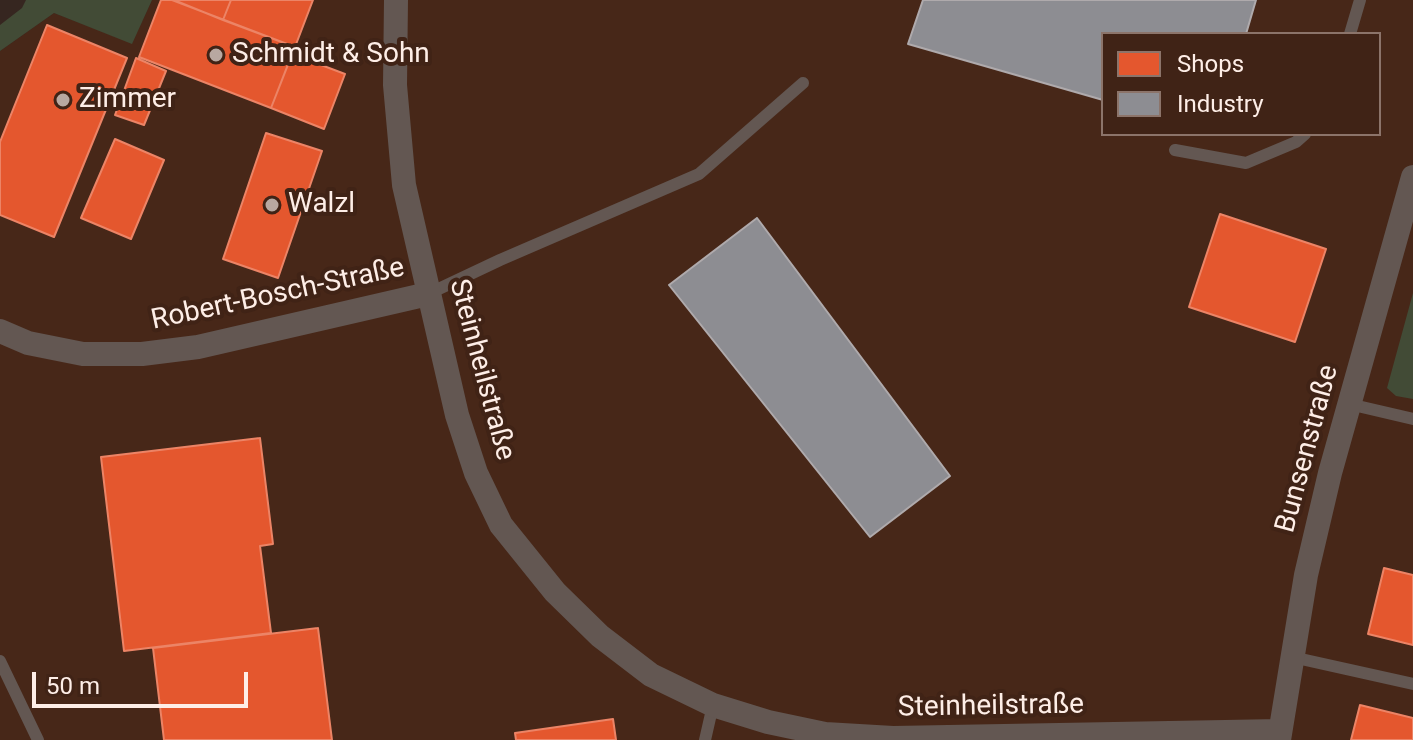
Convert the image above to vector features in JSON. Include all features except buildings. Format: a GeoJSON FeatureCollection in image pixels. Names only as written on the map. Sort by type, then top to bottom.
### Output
{"type":"FeatureCollection","features":[{"type":"Feature","properties":{"kind":"street","name":"Steinheilstraße"},"geometry":{"type":"LineString","coordinates":[[396,0],[395,85],[404,185],[457,415],[476,473],[501,525],[555,592],[600,636],[651,675],[713,705],[768,722],[825,734],[893,738],[1279,736]]}},
{"type":"Feature","properties":{"kind":"street","name":"Bunsenstraße"},"geometry":{"type":"LineString","coordinates":[[1279,736],[1306,575],[1330,473],[1413,177]]}},
{"type":"Feature","properties":{"kind":"street","name":"Robert-Bosch-Straße"},"geometry":{"type":"LineString","coordinates":[[0,331],[28,343],[83,354],[142,354],[198,347],[428,294]]}},
{"type":"Feature","properties":{"kind":"lane"},"geometry":{"type":"LineString","coordinates":[[1351,32],[1360,0]]}},
{"type":"Feature","properties":{"kind":"lane"},"geometry":{"type":"LineString","coordinates":[[428,294],[699,174],[803,83]]}},
{"type":"Feature","properties":{"kind":"lane"},"geometry":{"type":"LineString","coordinates":[[1175,150],[1246,163],[1296,142],[1303,136]]}},
{"type":"Feature","properties":{"kind":"lane"},"geometry":{"type":"LineString","coordinates":[[1349,404],[1413,419]]}},
{"type":"Feature","properties":{"kind":"lane"},"geometry":{"type":"LineString","coordinates":[[1292,657],[1413,684]]}},
{"type":"Feature","properties":{"kind":"lane"},"geometry":{"type":"LineString","coordinates":[[0,661],[38,740]]}},
{"type":"Feature","properties":{"kind":"lane"},"geometry":{"type":"LineString","coordinates":[[705,740],[713,705]]}},
{"type":"Feature","properties":{"kind":"shaded area"},"geometry":{"type":"Polygon","coordinates":[[[152,0],[1413,0],[1413,740],[0,740],[0,51],[54,13],[132,43],[152,0]]]}},
{"type":"Feature","properties":{"kind":"green space"},"geometry":{"type":"Polygon","coordinates":[[[26,0],[152,0],[132,44],[54,13],[0,51],[0,25],[22,8],[26,0]]]}},
{"type":"Feature","properties":{"kind":"green space"},"geometry":{"type":"Polygon","coordinates":[[[1413,293],[1413,399],[1396,396],[1387,388],[1413,293]]]}},
{"type":"Feature","properties":{"kind":"place","name":"Schmidt & Sohn"},"geometry":{"type":"Point","coordinates":[216,55]}},
{"type":"Feature","properties":{"kind":"place","name":"Zimmer"},"geometry":{"type":"Point","coordinates":[63,100]}},
{"type":"Feature","properties":{"kind":"place","name":"Walzl"},"geometry":{"type":"Point","coordinates":[272,205]}}]}
